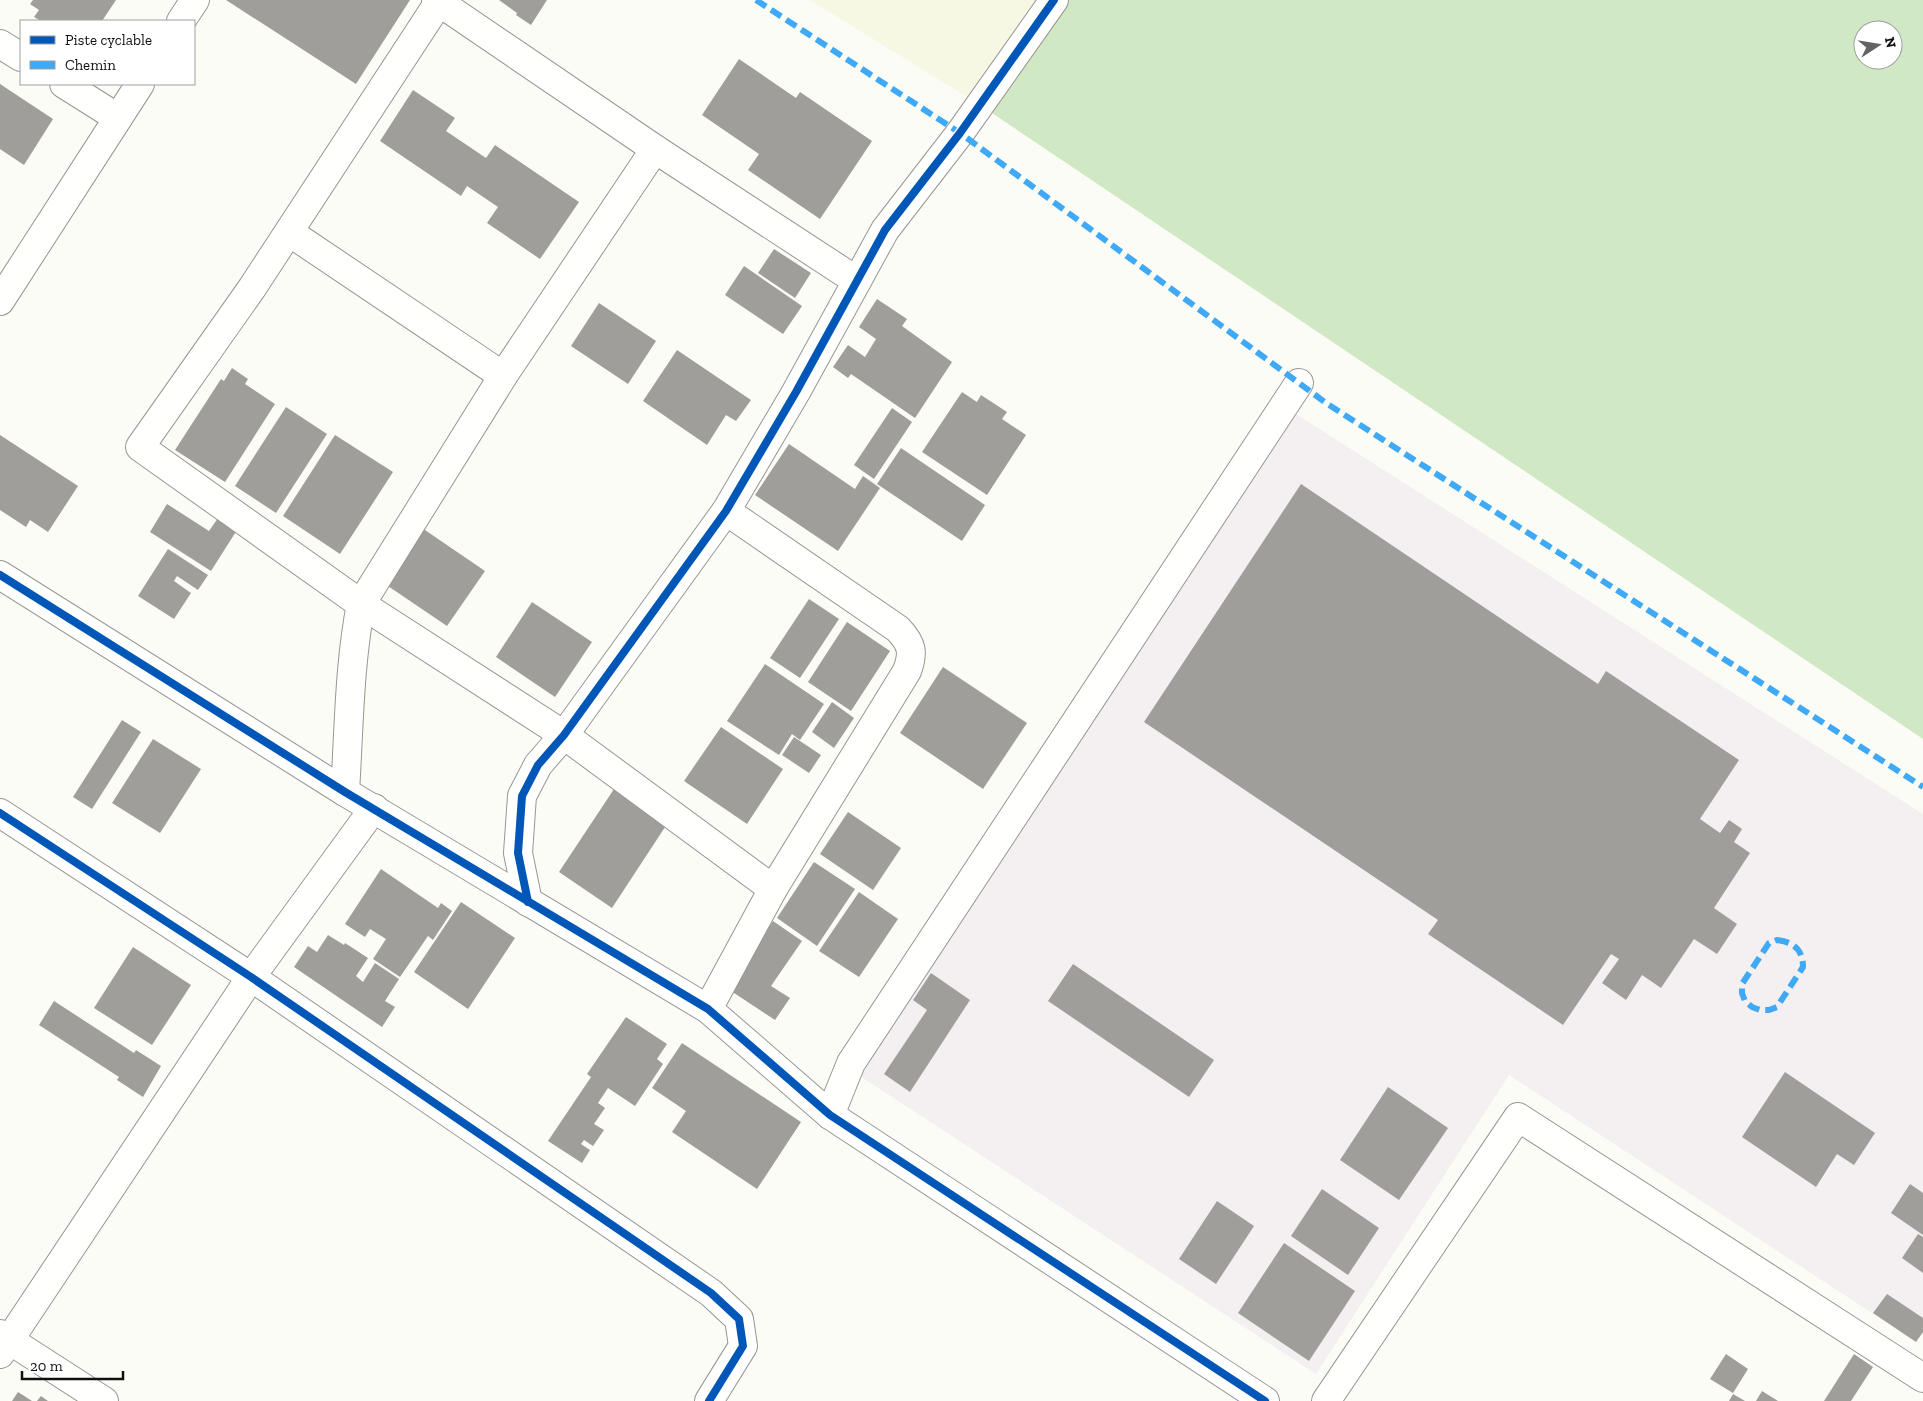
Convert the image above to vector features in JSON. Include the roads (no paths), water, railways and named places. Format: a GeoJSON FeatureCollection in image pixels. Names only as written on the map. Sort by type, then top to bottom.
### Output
{"type":"FeatureCollection","features":[{"type":"Feature","properties":{"kind":"street"},"geometry":{"type":"LineString","coordinates":[[182,20],[195,0]]}},
{"type":"Feature","properties":{"kind":"street"},"geometry":{"type":"LineString","coordinates":[[528,902],[518,853],[522,796],[538,765],[564,734],[726,511],[796,392],[885,230],[960,133],[1054,0]]}},
{"type":"Feature","properties":{"kind":"street"},"geometry":{"type":"LineString","coordinates":[[773,889],[564,734],[361,604],[140,447],[252,288],[437,1],[655,149],[857,281]]}},
{"type":"Feature","properties":{"kind":"street"},"geometry":{"type":"LineString","coordinates":[[0,44],[20,56]]}},
{"type":"Feature","properties":{"kind":"street"},"geometry":{"type":"LineString","coordinates":[[66,85],[118,118]]}},
{"type":"Feature","properties":{"kind":"street"},"geometry":{"type":"LineString","coordinates":[[0,301],[139,85]]}},
{"type":"Feature","properties":{"kind":"street"},"geometry":{"type":"LineString","coordinates":[[345,792],[351,678],[355,632],[361,604],[503,376],[655,149]]}},
{"type":"Feature","properties":{"kind":"street"},"geometry":{"type":"LineString","coordinates":[[289,232],[503,376]]}},
{"type":"Feature","properties":{"kind":"street"},"geometry":{"type":"LineString","coordinates":[[830,1115],[851,1063],[1299,383]]}},
{"type":"Feature","properties":{"kind":"street"},"geometry":{"type":"LineString","coordinates":[[708,1009],[773,889],[907,671],[913,656],[908,639],[898,629],[726,511]]}},
{"type":"Feature","properties":{"kind":"street"},"geometry":{"type":"LineString","coordinates":[[0,575],[345,792],[708,1009],[830,1115],[1265,1401]]}},
{"type":"Feature","properties":{"kind":"street"},"geometry":{"type":"LineString","coordinates":[[104,1401],[3,1342],[251,977],[374,808]]}},
{"type":"Feature","properties":{"kind":"street"},"geometry":{"type":"LineString","coordinates":[[0,813],[251,977],[711,1293],[739,1318],[743,1346],[709,1401]]}},
{"type":"Feature","properties":{"kind":"street"},"geometry":{"type":"LineString","coordinates":[[1326,1401],[1518,1117],[1923,1378]]}}]}
